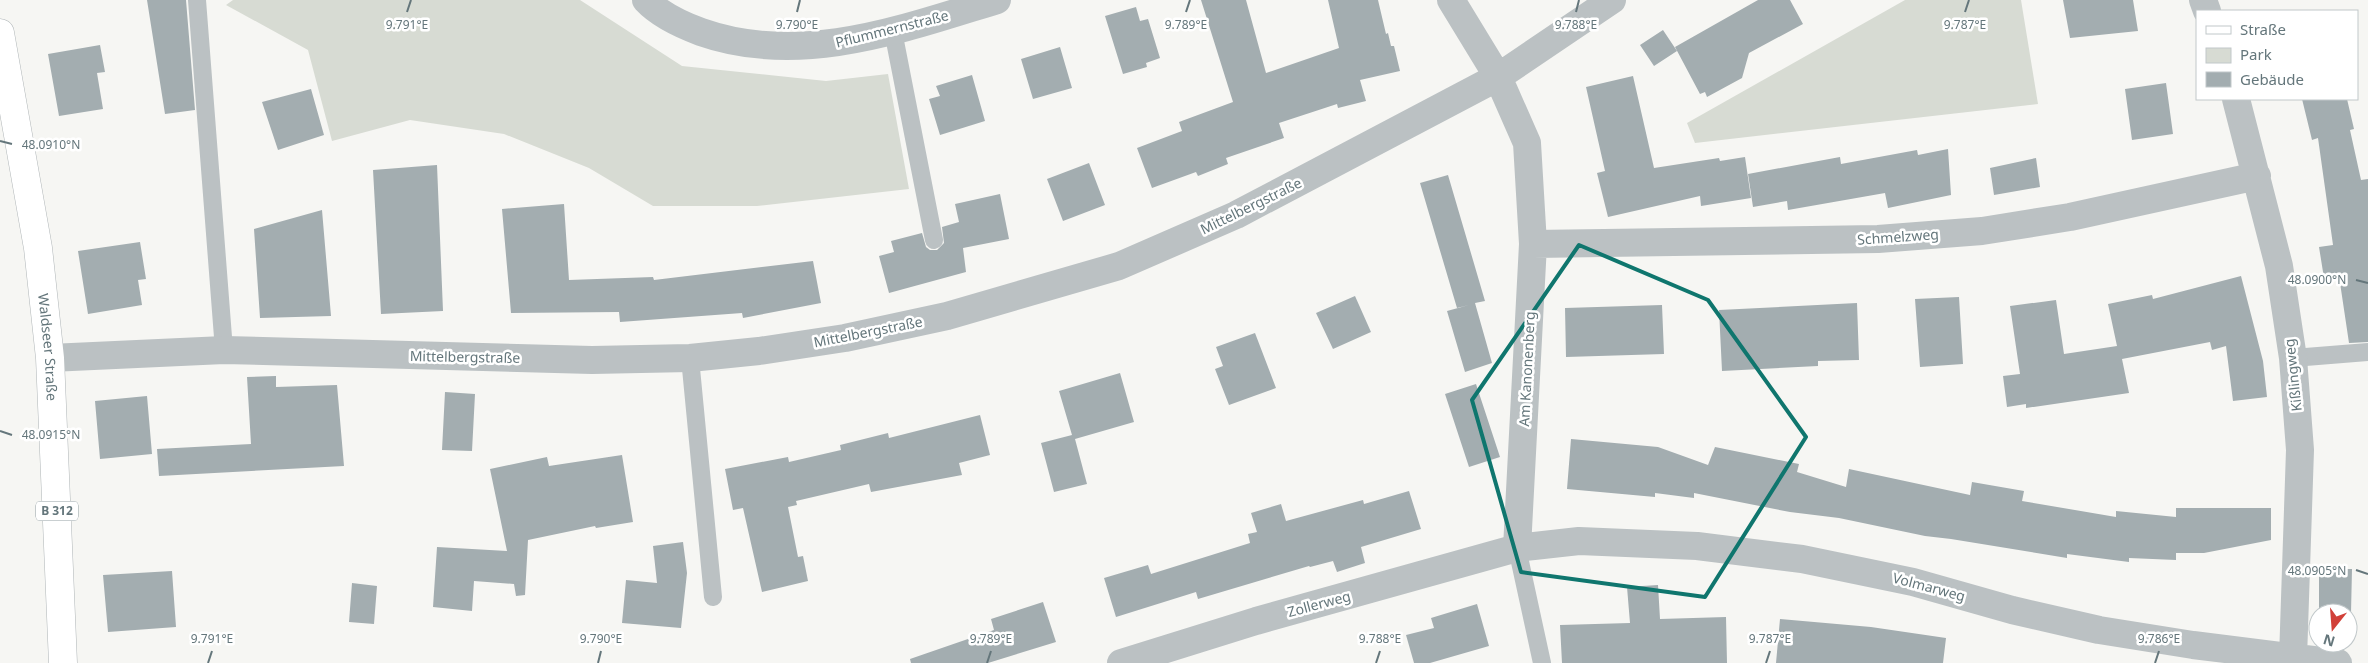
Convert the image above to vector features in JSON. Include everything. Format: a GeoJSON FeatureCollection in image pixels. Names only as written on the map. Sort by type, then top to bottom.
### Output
{"type":"FeatureCollection","features":[{"type":"Feature","properties":{"kind":"main road","name":"Waldseer Straße"},"geometry":{"type":"LineString","coordinates":[[0,33],[38,248],[50,358],[63,663]]}},
{"type":"Feature","properties":{"kind":"street","name":"Pflummernstraße"},"geometry":{"type":"LineString","coordinates":[[646,0],[684,26],[716,37],[766,46],[822,46],[894,32],[998,0]]}},
{"type":"Feature","properties":{"kind":"street","name":"Am Kanonenberg"},"geometry":{"type":"LineString","coordinates":[[1451,0],[1498,78],[1527,143],[1533,244],[1517,548]]}},
{"type":"Feature","properties":{"kind":"street","name":"Mittelbergstraße"},"geometry":{"type":"LineString","coordinates":[[50,358],[224,350],[592,360],[690,358],[759,351],[854,336],[947,316],[1119,266],[1236,215],[1498,78],[1612,0]]}},
{"type":"Feature","properties":{"kind":"street","name":"Kißlingweg"},"geometry":{"type":"LineString","coordinates":[[2236,100],[2279,266],[2293,358],[2300,450],[2293,658]]}},
{"type":"Feature","properties":{"kind":"street","name":"Schmelzweg"},"geometry":{"type":"LineString","coordinates":[[1533,244],[1878,239],[1982,231],[2070,217],[2257,176]]}},
{"type":"Feature","properties":{"kind":"street","name":"Volmarweg"},"geometry":{"type":"LineString","coordinates":[[1517,548],[1579,541],[1697,546],[1802,558],[1913,582],[2012,610],[2099,630],[2338,663]]}},
{"type":"Feature","properties":{"kind":"street","name":"Zollerweg"},"geometry":{"type":"LineString","coordinates":[[1121,663],[1256,621],[1517,548]]}},
{"type":"Feature","properties":{"kind":"lane"},"geometry":{"type":"LineString","coordinates":[[197,0],[224,350]]}},
{"type":"Feature","properties":{"kind":"lane"},"geometry":{"type":"LineString","coordinates":[[894,32],[934,240]]}},
{"type":"Feature","properties":{"kind":"lane"},"geometry":{"type":"LineString","coordinates":[[2293,358],[2368,352]]}},
{"type":"Feature","properties":{"kind":"lane"},"geometry":{"type":"LineString","coordinates":[[690,358],[713,597]]}},
{"type":"Feature","properties":{"kind":"lane","name":"Am Kanonenberg"},"geometry":{"type":"LineString","coordinates":[[1517,548],[1542,663]]}},
{"type":"Feature","properties":{"kind":"highlighted area"},"geometry":{"type":"Polygon","coordinates":[[[1579,245],[1708,300],[1806,437],[1705,597],[1521,572],[1472,400],[1579,245]]]}},
{"type":"Feature","properties":{"kind":"green space"},"geometry":{"type":"Polygon","coordinates":[[[233,0],[580,0],[682,66],[826,81],[888,74],[909,189],[757,206],[653,206],[589,168],[504,134],[410,120],[332,141],[308,50],[226,5],[233,0]]]}},
{"type":"Feature","properties":{"kind":"green space"},"geometry":{"type":"Polygon","coordinates":[[[1905,0],[2021,0],[2038,104],[1695,143],[1687,123],[1905,0]]]}},
{"type":"Feature","properties":{"kind":"building"},"geometry":{"type":"Polygon","coordinates":[[[147,0],[186,0],[195,110],[165,114],[147,0]]]}},
{"type":"Feature","properties":{"kind":"building"},"geometry":{"type":"Polygon","coordinates":[[[1201,0],[1246,0],[1266,73],[1339,48],[1328,0],[1378,0],[1386,34],[1388,33],[1391,46],[1394,46],[1400,71],[1360,80],[1366,101],[1338,108],[1337,104],[1279,123],[1284,138],[1226,158],[1228,164],[1198,176],[1196,172],[1152,188],[1137,148],[1182,131],[1179,122],[1233,102],[1201,0]]]}},
{"type":"Feature","properties":{"kind":"building"},"geometry":{"type":"Polygon","coordinates":[[[1758,0],[1790,0],[1803,24],[1749,53],[1742,78],[1707,97],[1705,92],[1700,94],[1675,47],[1758,0]]]}},
{"type":"Feature","properties":{"kind":"building"},"geometry":{"type":"Polygon","coordinates":[[[2063,0],[2133,0],[2138,31],[2070,38],[2063,0]]]}},
{"type":"Feature","properties":{"kind":"building"},"geometry":{"type":"Polygon","coordinates":[[[1136,7],[1140,21],[1148,19],[1160,58],[1146,63],[1147,67],[1123,74],[1105,16],[1136,7]]]}},
{"type":"Feature","properties":{"kind":"building"},"geometry":{"type":"Polygon","coordinates":[[[1663,30],[1677,51],[1654,66],[1640,45],[1663,30]]]}},
{"type":"Feature","properties":{"kind":"building"},"geometry":{"type":"Polygon","coordinates":[[[100,45],[105,72],[97,73],[103,109],[59,116],[48,54],[100,45]]]}},
{"type":"Feature","properties":{"kind":"building"},"geometry":{"type":"Polygon","coordinates":[[[1060,47],[1072,88],[1033,99],[1021,59],[1060,47]]]}},
{"type":"Feature","properties":{"kind":"building"},"geometry":{"type":"Polygon","coordinates":[[[972,75],[985,121],[940,135],[929,99],[940,96],[936,86],[972,75]]]}},
{"type":"Feature","properties":{"kind":"building"},"geometry":{"type":"Polygon","coordinates":[[[1633,76],[1654,168],[1719,158],[1720,161],[1745,157],[1751,198],[1701,206],[1700,196],[1608,217],[1597,173],[1605,171],[1586,87],[1633,76]]]}},
{"type":"Feature","properties":{"kind":"building"},"geometry":{"type":"Polygon","coordinates":[[[2166,83],[2173,134],[2132,140],[2125,89],[2166,83]]]}},
{"type":"Feature","properties":{"kind":"building"},"geometry":{"type":"Polygon","coordinates":[[[311,89],[324,135],[278,150],[262,102],[311,89]]]}},
{"type":"Feature","properties":{"kind":"building"},"geometry":{"type":"Polygon","coordinates":[[[2302,100],[2347,100],[2354,129],[2350,130],[2361,180],[2368,179],[2368,342],[2349,343],[2339,276],[2324,278],[2319,247],[2333,245],[2318,138],[2312,140],[2302,100]]]}},
{"type":"Feature","properties":{"kind":"building"},"geometry":{"type":"Polygon","coordinates":[[[1948,149],[1951,195],[1888,208],[1885,193],[1788,210],[1787,201],[1753,207],[1748,174],[1840,157],[1841,164],[1917,150],[1918,155],[1948,149]]]}},
{"type":"Feature","properties":{"kind":"building"},"geometry":{"type":"Polygon","coordinates":[[[2036,158],[2040,187],[1994,195],[1990,168],[2036,158]]]}},
{"type":"Feature","properties":{"kind":"building"},"geometry":{"type":"Polygon","coordinates":[[[1089,163],[1105,205],[1063,221],[1047,179],[1089,163]]]}},
{"type":"Feature","properties":{"kind":"building"},"geometry":{"type":"Polygon","coordinates":[[[437,165],[443,311],[381,314],[373,170],[437,165]]]}},
{"type":"Feature","properties":{"kind":"building"},"geometry":{"type":"Polygon","coordinates":[[[1448,175],[1485,301],[1475,303],[1492,363],[1465,372],[1447,311],[1469,305],[1457,308],[1420,183],[1448,175]]]}},
{"type":"Feature","properties":{"kind":"building"},"geometry":{"type":"Polygon","coordinates":[[[1000,194],[1009,239],[963,248],[966,272],[889,293],[879,256],[894,252],[891,241],[922,233],[926,247],[930,250],[937,250],[944,243],[942,227],[959,222],[955,204],[1000,194]]]}},
{"type":"Feature","properties":{"kind":"building"},"geometry":{"type":"Polygon","coordinates":[[[564,204],[569,280],[653,277],[654,280],[813,261],[821,303],[743,318],[742,313],[620,322],[619,312],[511,313],[502,209],[564,204]]]}},
{"type":"Feature","properties":{"kind":"building"},"geometry":{"type":"Polygon","coordinates":[[[322,210],[331,316],[260,318],[254,229],[322,210]]]}},
{"type":"Feature","properties":{"kind":"building"},"geometry":{"type":"Polygon","coordinates":[[[140,242],[146,279],[138,280],[142,305],[88,314],[78,251],[140,242]]]}},
{"type":"Feature","properties":{"kind":"building"},"geometry":{"type":"Polygon","coordinates":[[[2241,276],[2263,361],[2267,397],[2233,401],[2226,346],[2212,350],[2210,342],[2122,359],[2129,393],[2026,408],[2026,404],[2007,407],[2003,376],[2020,374],[2010,306],[2056,300],[2064,354],[2117,346],[2108,304],[2152,295],[2153,299],[2241,276]]]}},
{"type":"Feature","properties":{"kind":"building"},"geometry":{"type":"Polygon","coordinates":[[[1355,296],[1371,332],[1333,349],[1316,313],[1355,296]]]}},
{"type":"Feature","properties":{"kind":"building"},"geometry":{"type":"Polygon","coordinates":[[[1959,297],[1963,364],[1920,367],[1915,299],[1959,297]]]}},
{"type":"Feature","properties":{"kind":"building"},"geometry":{"type":"Polygon","coordinates":[[[1857,303],[1859,360],[1818,361],[1818,366],[1722,371],[1719,310],[1857,303]]]}},
{"type":"Feature","properties":{"kind":"building"},"geometry":{"type":"Polygon","coordinates":[[[1662,305],[1664,354],[1566,357],[1565,308],[1662,305]]]}},
{"type":"Feature","properties":{"kind":"building"},"geometry":{"type":"Polygon","coordinates":[[[1255,333],[1276,388],[1229,405],[1215,369],[1223,366],[1216,347],[1255,333]]]}},
{"type":"Feature","properties":{"kind":"building"},"geometry":{"type":"Polygon","coordinates":[[[1120,373],[1134,422],[1075,439],[1087,484],[1054,492],[1041,443],[1072,435],[1059,391],[1120,373]]]}},
{"type":"Feature","properties":{"kind":"building"},"geometry":{"type":"Polygon","coordinates":[[[276,376],[276,387],[337,385],[344,466],[159,476],[157,449],[251,444],[247,377],[276,376]]]}},
{"type":"Feature","properties":{"kind":"building"},"geometry":{"type":"Polygon","coordinates":[[[1476,384],[1500,457],[1469,467],[1445,394],[1476,384]]]}},
{"type":"Feature","properties":{"kind":"building"},"geometry":{"type":"Polygon","coordinates":[[[445,392],[475,394],[472,451],[442,450],[445,392]]]}},
{"type":"Feature","properties":{"kind":"building"},"geometry":{"type":"Polygon","coordinates":[[[147,396],[152,454],[100,459],[95,401],[147,396]]]}},
{"type":"Feature","properties":{"kind":"building"},"geometry":{"type":"Polygon","coordinates":[[[980,415],[990,455],[959,463],[962,475],[871,492],[869,484],[796,501],[797,505],[788,507],[798,557],[803,556],[808,581],[762,592],[743,508],[733,510],[725,469],[788,457],[789,462],[841,450],[840,445],[888,433],[889,438],[980,415]]]}},
{"type":"Feature","properties":{"kind":"building"},"geometry":{"type":"Polygon","coordinates":[[[1571,439],[1658,447],[1708,465],[1715,447],[1799,464],[1797,472],[1846,487],[1849,469],[1970,495],[1972,482],[2024,491],[2022,501],[2116,517],[2116,511],[2176,517],[2176,508],[2271,508],[2271,540],[2204,553],[2176,553],[2176,560],[2129,558],[2129,562],[2067,554],[2067,558],[1925,536],[1839,518],[1790,512],[1694,493],[1694,498],[1655,493],[1655,497],[1567,489],[1571,439]]]}},
{"type":"Feature","properties":{"kind":"building"},"geometry":{"type":"Polygon","coordinates":[[[622,455],[633,522],[596,528],[595,526],[528,540],[525,595],[516,596],[514,584],[474,581],[472,611],[433,607],[437,547],[507,551],[490,469],[547,457],[549,466],[622,455]]]}},
{"type":"Feature","properties":{"kind":"building"},"geometry":{"type":"Polygon","coordinates":[[[1409,491],[1421,529],[1361,547],[1365,563],[1337,572],[1333,561],[1309,566],[1198,599],[1196,592],[1116,617],[1104,578],[1148,565],[1151,574],[1250,543],[1248,534],[1257,532],[1251,513],[1281,504],[1286,521],[1363,500],[1364,504],[1409,491]]]}},
{"type":"Feature","properties":{"kind":"building"},"geometry":{"type":"Polygon","coordinates":[[[683,542],[687,573],[681,628],[622,623],[626,580],[657,583],[653,546],[683,542]]]}},
{"type":"Feature","properties":{"kind":"building"},"geometry":{"type":"Polygon","coordinates":[[[2319,569],[2352,569],[2351,603],[2319,603],[2319,569]]]}},
{"type":"Feature","properties":{"kind":"building"},"geometry":{"type":"Polygon","coordinates":[[[172,571],[176,627],[108,632],[103,575],[172,571]]]}},
{"type":"Feature","properties":{"kind":"building"},"geometry":{"type":"Polygon","coordinates":[[[352,583],[377,586],[374,624],[349,622],[352,583]]]}},
{"type":"Feature","properties":{"kind":"building"},"geometry":{"type":"Polygon","coordinates":[[[1658,585],[1660,619],[1726,617],[1727,663],[1562,663],[1560,625],[1630,623],[1627,587],[1658,585]]]}},
{"type":"Feature","properties":{"kind":"building"},"geometry":{"type":"Polygon","coordinates":[[[1043,602],[1056,642],[988,663],[911,663],[910,659],[994,630],[991,619],[1043,602]]]}},
{"type":"Feature","properties":{"kind":"building"},"geometry":{"type":"Polygon","coordinates":[[[1477,604],[1489,646],[1430,663],[1414,663],[1406,635],[1434,628],[1431,618],[1477,604]]]}},
{"type":"Feature","properties":{"kind":"building"},"geometry":{"type":"Polygon","coordinates":[[[1780,619],[1871,627],[1946,638],[1943,663],[1776,663],[1780,619]]]}}]}
